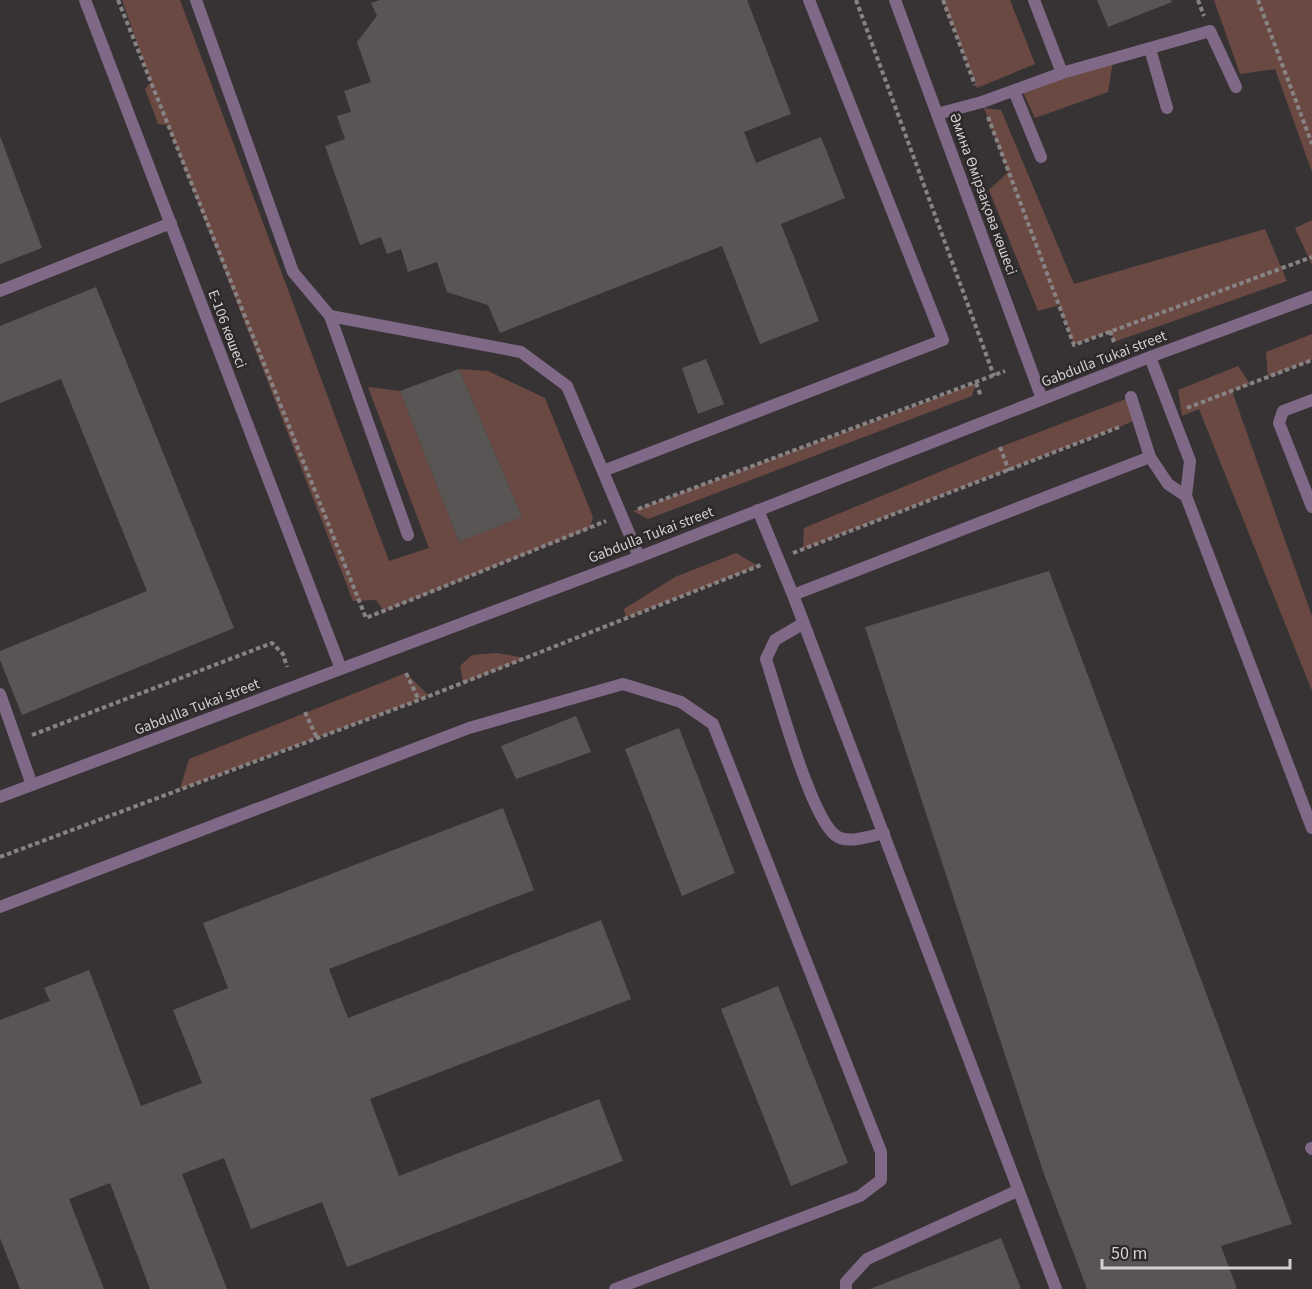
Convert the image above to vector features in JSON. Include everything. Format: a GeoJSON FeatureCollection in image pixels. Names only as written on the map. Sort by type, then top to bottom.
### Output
{"type":"FeatureCollection","features":[{"type":"Feature","properties":{"kind":"street","name":"Е-106 көшесі"},"geometry":{"type":"LineString","coordinates":[[85,0],[341,669]]}},
{"type":"Feature","properties":{"kind":"street"},"geometry":{"type":"LineString","coordinates":[[196,0],[292,272],[330,316],[408,535]]}},
{"type":"Feature","properties":{"kind":"street"},"geometry":{"type":"LineString","coordinates":[[603,471],[943,340],[809,0]]}},
{"type":"Feature","properties":{"kind":"street","name":"Әмина Өмірзақова көшесі"},"geometry":{"type":"LineString","coordinates":[[895,0],[1042,399]]}},
{"type":"Feature","properties":{"kind":"street"},"geometry":{"type":"LineString","coordinates":[[1034,0],[1062,74]]}},
{"type":"Feature","properties":{"kind":"street"},"geometry":{"type":"LineString","coordinates":[[938,114],[982,102],[1062,74],[1210,31],[1236,87]]}},
{"type":"Feature","properties":{"kind":"street"},"geometry":{"type":"LineString","coordinates":[[1150,50],[1167,108]]}},
{"type":"Feature","properties":{"kind":"street"},"geometry":{"type":"LineString","coordinates":[[1014,91],[1041,157]]}},
{"type":"Feature","properties":{"kind":"street"},"geometry":{"type":"LineString","coordinates":[[0,291],[171,223]]}},
{"type":"Feature","properties":{"kind":"street","name":"Gabdulla Tukai street"},"geometry":{"type":"LineString","coordinates":[[0,797],[639,557],[1150,357],[1312,297]]}},
{"type":"Feature","properties":{"kind":"street"},"geometry":{"type":"LineString","coordinates":[[330,316],[521,352],[567,386],[639,557]]}},
{"type":"Feature","properties":{"kind":"street"},"geometry":{"type":"LineString","coordinates":[[1150,357],[1190,461],[1186,495],[1312,828]]}},
{"type":"Feature","properties":{"kind":"street"},"geometry":{"type":"LineString","coordinates":[[1131,397],[1150,458],[1168,484],[1186,495]]}},
{"type":"Feature","properties":{"kind":"street"},"geometry":{"type":"LineString","coordinates":[[1312,400],[1284,411],[1279,423],[1312,507]]}},
{"type":"Feature","properties":{"kind":"street"},"geometry":{"type":"LineString","coordinates":[[793,595],[1150,458]]}},
{"type":"Feature","properties":{"kind":"street"},"geometry":{"type":"LineString","coordinates":[[758,510],[804,623],[1056,1289]]}},
{"type":"Feature","properties":{"kind":"street"},"geometry":{"type":"LineString","coordinates":[[804,623],[775,639],[766,659],[816,810],[835,836],[848,840],[884,833]]}},
{"type":"Feature","properties":{"kind":"street"},"geometry":{"type":"LineString","coordinates":[[0,907],[469,728],[623,684],[681,702],[713,724],[880,1152],[881,1180],[860,1196],[615,1289]]}},
{"type":"Feature","properties":{"kind":"street"},"geometry":{"type":"LineString","coordinates":[[0,694],[32,785]]}},
{"type":"Feature","properties":{"kind":"street"},"geometry":{"type":"LineString","coordinates":[[846,1289],[846,1282],[867,1259],[1017,1191]]}},
{"type":"Feature","properties":{"kind":"path"},"geometry":{"type":"LineString","coordinates":[[118,0],[366,618],[622,515],[1005,371]]}},
{"type":"Feature","properties":{"kind":"path"},"geometry":{"type":"LineString","coordinates":[[856,0],[994,376]]}},
{"type":"Feature","properties":{"kind":"path"},"geometry":{"type":"LineString","coordinates":[[943,0],[1074,345],[1312,257]]}},
{"type":"Feature","properties":{"kind":"path"},"geometry":{"type":"LineString","coordinates":[[1258,0],[1312,144]]}},
{"type":"Feature","properties":{"kind":"path"},"geometry":{"type":"LineString","coordinates":[[1110,331],[1114,342]]}},
{"type":"Feature","properties":{"kind":"path"},"geometry":{"type":"LineString","coordinates":[[1171,414],[1312,360]]}},
{"type":"Feature","properties":{"kind":"path"},"geometry":{"type":"LineString","coordinates":[[976,382],[981,396]]}},
{"type":"Feature","properties":{"kind":"path"},"geometry":{"type":"LineString","coordinates":[[0,856],[419,700],[1139,419]]}},
{"type":"Feature","properties":{"kind":"path"},"geometry":{"type":"LineString","coordinates":[[999,447],[1009,471]]}},
{"type":"Feature","properties":{"kind":"path"},"geometry":{"type":"LineString","coordinates":[[30,736],[272,643],[283,654],[287,667]]}},
{"type":"Feature","properties":{"kind":"path"},"geometry":{"type":"LineString","coordinates":[[406,673],[419,700]]}},
{"type":"Feature","properties":{"kind":"path"},"geometry":{"type":"LineString","coordinates":[[305,712],[317,738]]}},
{"type":"Feature","properties":{"kind":"shaded area"},"geometry":{"type":"Polygon","coordinates":[[[122,0],[180,0],[389,561],[429,548],[368,387],[400,391],[459,542],[522,517],[459,369],[488,371],[545,398],[593,517],[590,528],[384,611],[376,600],[353,601],[168,125],[158,124],[145,89],[151,82],[122,0]]]}},
{"type":"Feature","properties":{"kind":"shaded area"},"geometry":{"type":"Polygon","coordinates":[[[943,0],[1010,0],[1035,64],[977,88],[943,0]]]}},
{"type":"Feature","properties":{"kind":"shaded area"},"geometry":{"type":"Polygon","coordinates":[[[1214,0],[1312,0],[1312,172],[1275,69],[1240,74],[1214,0]]]}},
{"type":"Feature","properties":{"kind":"shaded area"},"geometry":{"type":"Polygon","coordinates":[[[1113,61],[1108,92],[1035,118],[1021,88],[1113,61]]]}},
{"type":"Feature","properties":{"kind":"shaded area"},"geometry":{"type":"Polygon","coordinates":[[[984,108],[1001,110],[1074,284],[1265,229],[1287,281],[1114,342],[1110,331],[1074,345],[1059,305],[1038,311],[989,190],[1008,172],[984,108]]]}},
{"type":"Feature","properties":{"kind":"shaded area"},"geometry":{"type":"Polygon","coordinates":[[[1312,220],[1312,265],[1295,228],[1312,220]]]}},
{"type":"Feature","properties":{"kind":"shaded area"},"geometry":{"type":"Polygon","coordinates":[[[1312,334],[1312,360],[1268,377],[1266,352],[1312,334]]]}},
{"type":"Feature","properties":{"kind":"shaded area"},"geometry":{"type":"Polygon","coordinates":[[[1238,366],[1250,384],[1232,391],[1312,616],[1312,691],[1199,409],[1182,416],[1178,390],[1238,366]]]}},
{"type":"Feature","properties":{"kind":"shaded area"},"geometry":{"type":"Polygon","coordinates":[[[976,383],[972,396],[648,519],[633,511],[976,383]]]}},
{"type":"Feature","properties":{"kind":"shaded area"},"geometry":{"type":"Polygon","coordinates":[[[1131,397],[1139,419],[803,549],[804,528],[1000,447],[1131,397]]]}},
{"type":"Feature","properties":{"kind":"shaded area"},"geometry":{"type":"Polygon","coordinates":[[[736,553],[758,566],[626,618],[624,609],[675,577],[736,553]]]}},
{"type":"Feature","properties":{"kind":"shaded area"},"geometry":{"type":"Polygon","coordinates":[[[497,653],[526,658],[463,683],[460,666],[472,655],[497,653]]]}},
{"type":"Feature","properties":{"kind":"shaded area"},"geometry":{"type":"Polygon","coordinates":[[[406,673],[429,696],[180,789],[189,759],[406,673]]]}},
{"type":"Feature","properties":{"kind":"building"},"geometry":{"type":"Polygon","coordinates":[[[380,0],[747,0],[791,114],[744,132],[756,163],[821,137],[845,198],[781,224],[819,321],[760,344],[722,246],[500,333],[488,305],[447,292],[437,262],[408,272],[401,249],[387,254],[381,237],[360,245],[325,146],[345,139],[337,116],[351,112],[344,91],[371,82],[357,42],[377,16],[371,3],[380,0]]]}},
{"type":"Feature","properties":{"kind":"building"},"geometry":{"type":"Polygon","coordinates":[[[1097,0],[1171,0],[1172,2],[1108,27],[1097,0]]]}},
{"type":"Feature","properties":{"kind":"building"},"geometry":{"type":"Polygon","coordinates":[[[0,136],[42,248],[0,264],[0,136]]]}},
{"type":"Feature","properties":{"kind":"building"},"geometry":{"type":"Polygon","coordinates":[[[96,287],[234,628],[22,715],[0,660],[0,651],[147,591],[61,379],[0,403],[0,326],[96,287]]]}},
{"type":"Feature","properties":{"kind":"building"},"geometry":{"type":"Polygon","coordinates":[[[706,359],[724,404],[698,414],[682,368],[706,359]]]}},
{"type":"Feature","properties":{"kind":"building"},"geometry":{"type":"Polygon","coordinates":[[[459,369],[522,517],[459,542],[400,391],[459,369]]]}},
{"type":"Feature","properties":{"kind":"building"},"geometry":{"type":"Polygon","coordinates":[[[1049,571],[1292,1224],[1221,1246],[1237,1289],[1087,1289],[1044,1174],[865,627],[1049,571]]]}},
{"type":"Feature","properties":{"kind":"building"},"geometry":{"type":"Polygon","coordinates":[[[576,716],[591,752],[516,779],[501,746],[576,716]]]}},
{"type":"Feature","properties":{"kind":"building"},"geometry":{"type":"Polygon","coordinates":[[[679,728],[735,873],[682,896],[625,749],[679,728]]]}},
{"type":"Feature","properties":{"kind":"building"},"geometry":{"type":"Polygon","coordinates":[[[503,808],[534,890],[329,969],[348,1018],[601,920],[631,999],[370,1099],[399,1176],[599,1099],[623,1161],[347,1267],[322,1202],[251,1229],[224,1158],[182,1174],[227,1289],[150,1289],[110,1183],[69,1199],[104,1289],[20,1289],[0,1238],[0,1020],[50,1001],[44,988],[89,970],[141,1106],[202,1083],[173,1010],[228,988],[203,923],[503,808]]]}},
{"type":"Feature","properties":{"kind":"building"},"geometry":{"type":"Polygon","coordinates":[[[778,986],[848,1163],[791,1186],[721,1009],[778,986]]]}},
{"type":"Feature","properties":{"kind":"building"},"geometry":{"type":"Polygon","coordinates":[[[1001,1238],[1021,1289],[870,1289],[1001,1238]]]}}]}
